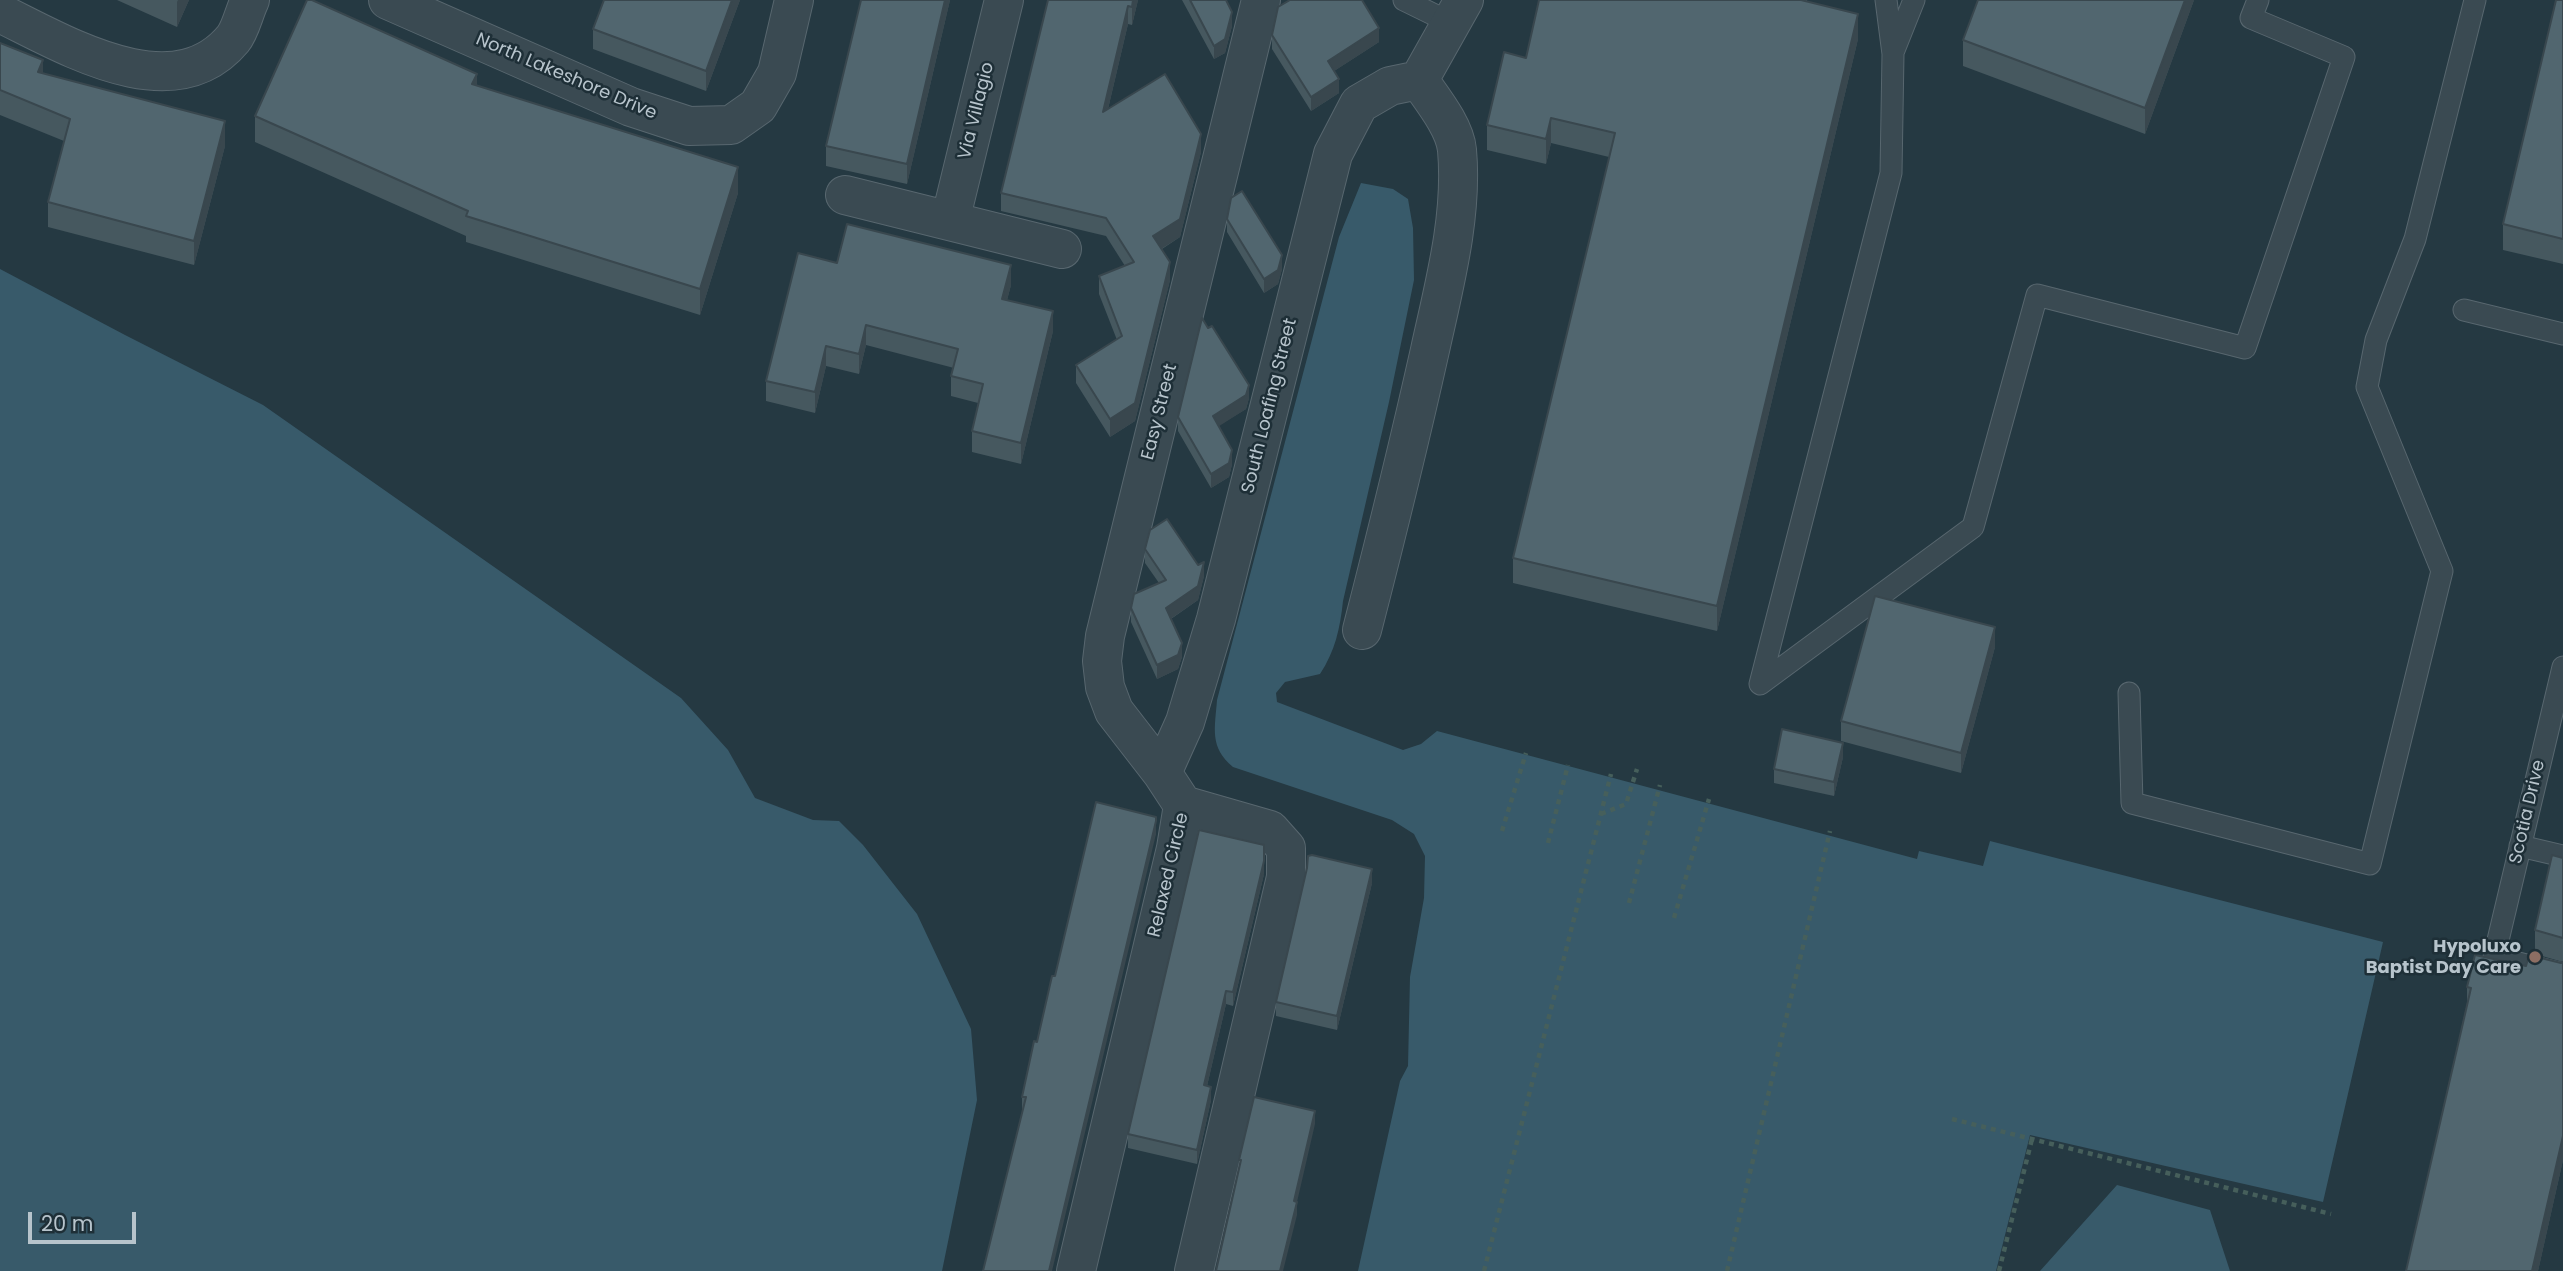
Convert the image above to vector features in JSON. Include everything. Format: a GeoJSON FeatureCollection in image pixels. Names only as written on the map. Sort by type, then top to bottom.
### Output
{"type":"FeatureCollection","features":[{"type":"Feature","properties":{"kind":"street"},"geometry":{"type":"LineString","coordinates":[[0,12],[95,59],[150,70],[178,71],[219,54],[235,36],[250,0]]}},
{"type":"Feature","properties":{"kind":"street","name":"North Lakeshore Drive"},"geometry":{"type":"LineString","coordinates":[[388,0],[631,107],[689,126],[703,126],[731,125],[758,106],[777,74],[794,0]]}},
{"type":"Feature","properties":{"kind":"street","name":"Via Villagio"},"geometry":{"type":"LineString","coordinates":[[950,221],[1004,0]]}},
{"type":"Feature","properties":{"kind":"street","name":"Easy Street"},"geometry":{"type":"LineString","coordinates":[[1183,805],[1114,711],[1105,687],[1102,661],[1261,0]]}},
{"type":"Feature","properties":{"kind":"street"},"geometry":{"type":"LineString","coordinates":[[1362,630],[1403,472],[1434,330],[1457,198],[1457,147],[1441,111],[1419,80],[1458,12]]}},
{"type":"Feature","properties":{"kind":"street","name":"South Loafing Street"},"geometry":{"type":"LineString","coordinates":[[1162,773],[1185,722],[1216,619],[1333,154],[1359,104],[1390,86],[1419,80]]}},
{"type":"Feature","properties":{"kind":"street"},"geometry":{"type":"LineString","coordinates":[[845,195],[1062,249]]}},
{"type":"Feature","properties":{"kind":"street","name":"Relaxed Circle"},"geometry":{"type":"LineString","coordinates":[[1076,1271],[1176,848],[1183,805],[1270,830],[1286,848],[1286,877],[1194,1271]]}},
{"type":"Feature","properties":{"kind":"lane"},"geometry":{"type":"LineString","coordinates":[[1404,0],[1458,12]]}},
{"type":"Feature","properties":{"kind":"lane"},"geometry":{"type":"LineString","coordinates":[[1886,0],[1893,54],[1891,173],[1760,684],[1973,527],[2036,295],[2245,348],[2344,57],[2251,18],[2258,0]]}},
{"type":"Feature","properties":{"kind":"lane"},"geometry":{"type":"LineString","coordinates":[[1893,54],[1914,0]]}},
{"type":"Feature","properties":{"kind":"lane"},"geometry":{"type":"LineString","coordinates":[[2129,693],[2132,803],[2370,863],[2442,571],[2367,387],[2376,340],[2415,239],[2475,0]]}},
{"type":"Feature","properties":{"kind":"lane"},"geometry":{"type":"LineString","coordinates":[[2464,310],[2563,334]]}},
{"type":"Feature","properties":{"kind":"lane","name":"Scotia Drive"},"geometry":{"type":"LineString","coordinates":[[2563,667],[2494,957],[2563,974]]}},
{"type":"Feature","properties":{"kind":"lane"},"geometry":{"type":"LineString","coordinates":[[2520,846],[2563,856]]}},
{"type":"Feature","properties":{"kind":"path"},"geometry":{"type":"LineString","coordinates":[[1502,831],[1526,753]]}},
{"type":"Feature","properties":{"kind":"path"},"geometry":{"type":"LineString","coordinates":[[1548,843],[1568,765]]}},
{"type":"Feature","properties":{"kind":"path"},"geometry":{"type":"LineString","coordinates":[[1601,814],[1626,804],[1637,769]]}},
{"type":"Feature","properties":{"kind":"path"},"geometry":{"type":"LineString","coordinates":[[1483,1271],[1611,774]]}},
{"type":"Feature","properties":{"kind":"path"},"geometry":{"type":"LineString","coordinates":[[1629,903],[1660,785]]}},
{"type":"Feature","properties":{"kind":"path"},"geometry":{"type":"LineString","coordinates":[[1674,918],[1709,799]]}},
{"type":"Feature","properties":{"kind":"path"},"geometry":{"type":"LineString","coordinates":[[1727,1271],[1830,831]]}},
{"type":"Feature","properties":{"kind":"path"},"geometry":{"type":"LineString","coordinates":[[1952,1119],[2331,1214]]}},
{"type":"Feature","properties":{"kind":"path"},"geometry":{"type":"LineString","coordinates":[[1999,1271],[2032,1139]]}},
{"type":"Feature","properties":{"kind":"water"},"geometry":{"type":"Polygon","coordinates":[[[1361,183],[1393,189],[1408,199],[1413,228],[1414,280],[1336,639],[1320,674],[1285,682],[1276,693],[1277,702],[1403,750],[1421,744],[1437,731],[1917,859],[1919,851],[1983,866],[1990,841],[2383,942],[2323,1202],[2030,1135],[1996,1271],[1358,1271],[1400,1081],[1408,1066],[1410,977],[1424,898],[1425,856],[1414,834],[1392,820],[1233,767],[1220,752],[1215,728],[1217,700],[1339,237],[1361,183]]]}},
{"type":"Feature","properties":{"kind":"water"},"geometry":{"type":"Polygon","coordinates":[[[0,269],[263,405],[681,698],[728,750],[755,798],[813,820],[839,821],[863,845],[917,914],[971,1029],[977,1100],[942,1271],[0,1271],[0,269]]]}},
{"type":"Feature","properties":{"kind":"water"},"geometry":{"type":"Polygon","coordinates":[[[2117,1185],[2210,1210],[2230,1271],[2040,1271],[2117,1185]]]}},
{"type":"Feature","properties":{"kind":"building"},"geometry":{"type":"Polygon","coordinates":[[[307,0],[477,74],[472,84],[738,167],[700,289],[466,216],[468,211],[255,116],[307,0]]]}},
{"type":"Feature","properties":{"kind":"building"},"geometry":{"type":"Polygon","coordinates":[[[604,0],[732,0],[706,71],[593,29],[604,0]]]}},
{"type":"Feature","properties":{"kind":"building"},"geometry":{"type":"Polygon","coordinates":[[[861,0],[945,0],[907,164],[826,146],[861,0]]]}},
{"type":"Feature","properties":{"kind":"building"},"geometry":{"type":"Polygon","coordinates":[[[1048,0],[1133,0],[1132,7],[1128,6],[1103,112],[1165,74],[1201,134],[1180,219],[1153,236],[1170,262],[1135,403],[1110,419],[1076,365],[1122,336],[1099,276],[1134,262],[1106,218],[1001,193],[1048,0]]]}},
{"type":"Feature","properties":{"kind":"building"},"geometry":{"type":"Polygon","coordinates":[[[1190,0],[1226,0],[1232,12],[1225,39],[1214,46],[1190,0]]]}},
{"type":"Feature","properties":{"kind":"building"},"geometry":{"type":"Polygon","coordinates":[[[1290,0],[1362,0],[1379,28],[1328,61],[1339,79],[1311,97],[1272,35],[1278,7],[1290,0]]]}},
{"type":"Feature","properties":{"kind":"building"},"geometry":{"type":"Polygon","coordinates":[[[1539,0],[1801,0],[1858,14],[1717,606],[1513,558],[1615,133],[1551,118],[1546,139],[1487,125],[1504,52],[1526,58],[1539,0]]]}},
{"type":"Feature","properties":{"kind":"building"},"geometry":{"type":"Polygon","coordinates":[[[1978,0],[2185,0],[2145,108],[1963,40],[1978,0]]]}},
{"type":"Feature","properties":{"kind":"building"},"geometry":{"type":"Polygon","coordinates":[[[2556,0],[2563,0],[2563,239],[2503,224],[2556,0]]]}},
{"type":"Feature","properties":{"kind":"building"},"geometry":{"type":"Polygon","coordinates":[[[0,43],[43,60],[38,72],[225,121],[194,241],[48,202],[70,119],[0,90],[0,43]]]}},
{"type":"Feature","properties":{"kind":"building"},"geometry":{"type":"Polygon","coordinates":[[[1242,191],[1282,255],[1278,270],[1264,279],[1227,219],[1231,198],[1242,191]]]}},
{"type":"Feature","properties":{"kind":"building"},"geometry":{"type":"Polygon","coordinates":[[[847,224],[1011,265],[1002,299],[1053,311],[1021,443],[972,431],[983,384],[951,376],[958,349],[866,325],[859,354],[826,346],[815,392],[766,381],[798,253],[837,263],[847,224]]]}},
{"type":"Feature","properties":{"kind":"building"},"geometry":{"type":"Polygon","coordinates":[[[1202,318],[1208,328],[1212,326],[1249,385],[1246,395],[1213,416],[1232,450],[1229,463],[1211,474],[1178,417],[1202,318]]]}},
{"type":"Feature","properties":{"kind":"building"},"geometry":{"type":"Polygon","coordinates":[[[1167,519],[1198,565],[1204,562],[1198,586],[1166,608],[1182,643],[1178,655],[1157,665],[1131,608],[1134,594],[1166,580],[1145,549],[1150,530],[1167,519]]]}},
{"type":"Feature","properties":{"kind":"building"},"geometry":{"type":"Polygon","coordinates":[[[1875,596],[1995,627],[1961,753],[1841,721],[1875,596]]]}},
{"type":"Feature","properties":{"kind":"building"},"geometry":{"type":"Polygon","coordinates":[[[1782,729],[1843,743],[1834,782],[1774,769],[1782,729]]]}},
{"type":"Feature","properties":{"kind":"building"},"geometry":{"type":"Polygon","coordinates":[[[1096,802],[1156,817],[1156,821],[1049,1271],[983,1271],[1026,1097],[1022,1097],[1034,1041],[1037,1042],[1052,976],[1055,976],[1096,802]]]}},
{"type":"Feature","properties":{"kind":"building"},"geometry":{"type":"Polygon","coordinates":[[[1199,830],[1264,845],[1264,861],[1233,992],[1226,991],[1204,1085],[1211,1087],[1197,1150],[1128,1134],[1199,830]]]}},
{"type":"Feature","properties":{"kind":"building"},"geometry":{"type":"Polygon","coordinates":[[[2552,855],[2563,858],[2563,938],[2535,930],[2552,855]]]}},
{"type":"Feature","properties":{"kind":"building"},"geometry":{"type":"Polygon","coordinates":[[[1308,856],[1372,869],[1337,1016],[1276,1002],[1308,856]]]}},
{"type":"Feature","properties":{"kind":"building"},"geometry":{"type":"Polygon","coordinates":[[[2475,955],[2526,966],[2529,955],[2563,962],[2563,1136],[2532,1271],[2406,1271],[2471,988],[2467,987],[2475,955]]]}},
{"type":"Feature","properties":{"kind":"building"},"geometry":{"type":"Polygon","coordinates":[[[1254,1097],[1315,1111],[1294,1201],[1297,1202],[1280,1271],[1216,1271],[1239,1160],[1254,1097]]]}},
{"type":"Feature","properties":{"kind":"place","name":"Hypoluxo Baptist Day Care"},"geometry":{"type":"Point","coordinates":[2535,957]}}]}
